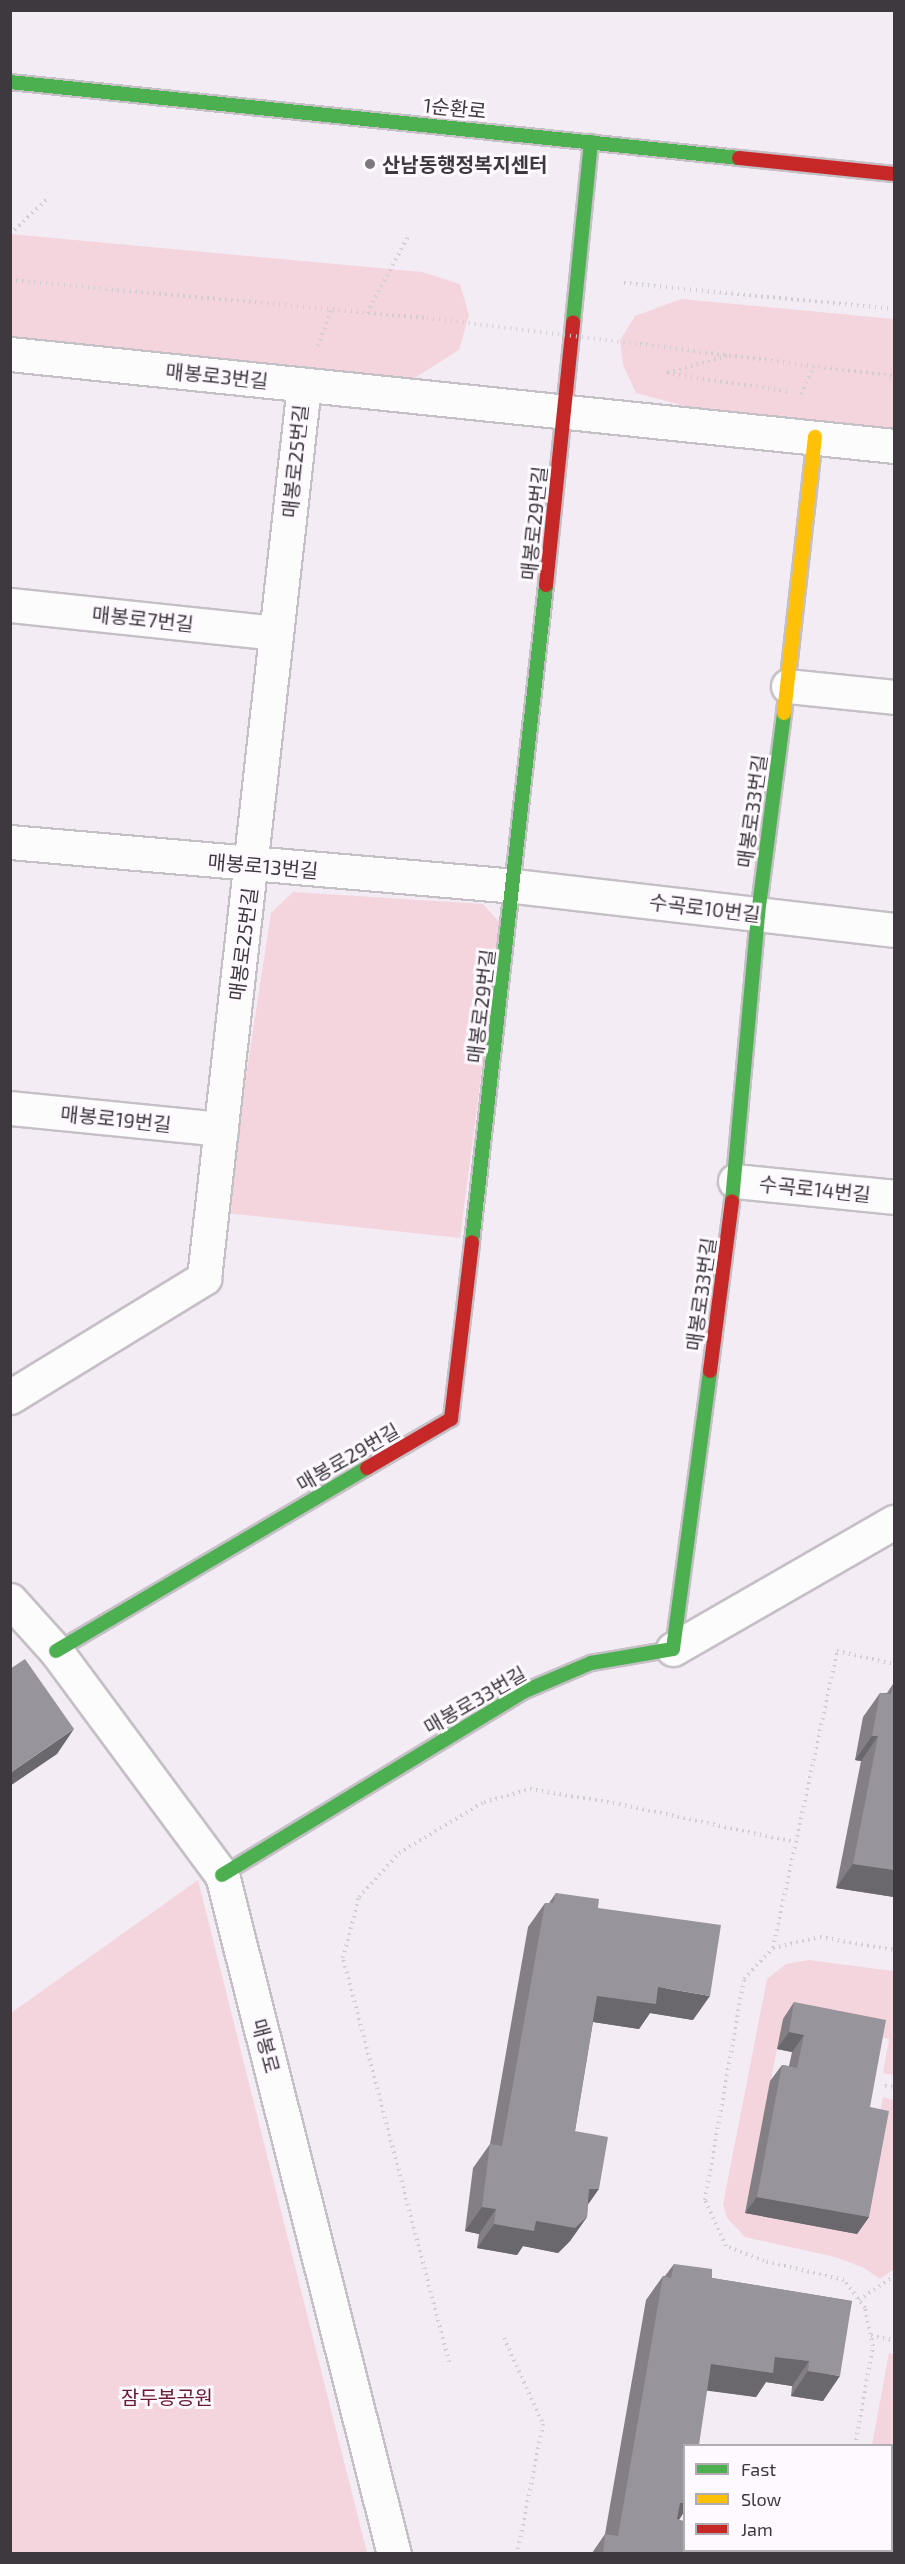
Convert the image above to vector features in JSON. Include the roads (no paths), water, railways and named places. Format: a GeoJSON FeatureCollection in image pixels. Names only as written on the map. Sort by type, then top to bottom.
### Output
{"type":"FeatureCollection","features":[{"type":"Feature","properties":{"kind":"street","name":"1순환로"},"geometry":{"type":"LineString","coordinates":[[10,82],[894,174]]}},
{"type":"Feature","properties":{"kind":"street","name":"매봉로29번길"},"geometry":{"type":"LineString","coordinates":[[56,1651],[451,1419],[515,885],[566,412],[591,142]]}},
{"type":"Feature","properties":{"kind":"street","name":"매봉로3번길"},"geometry":{"type":"LineString","coordinates":[[10,354],[894,446]]}},
{"type":"Feature","properties":{"kind":"street","name":"매봉로25번길"},"geometry":{"type":"LineString","coordinates":[[10,1397],[204,1278],[253,866],[304,385]]}},
{"type":"Feature","properties":{"kind":"street","name":"매봉로33번길"},"geometry":{"type":"LineString","coordinates":[[222,1875],[525,1691],[591,1663],[673,1649],[735,1181],[758,914],[788,686],[814,437]]}},
{"type":"Feature","properties":{"kind":"street","name":"매봉로7번길"},"geometry":{"type":"LineString","coordinates":[[10,605],[276,633]]}},
{"type":"Feature","properties":{"kind":"street"},"geometry":{"type":"LineString","coordinates":[[788,686],[894,697]]}},
{"type":"Feature","properties":{"kind":"street","name":"매봉로13번길"},"geometry":{"type":"LineString","coordinates":[[10,842],[253,866],[515,885]]}},
{"type":"Feature","properties":{"kind":"street","name":"수곡로10번길"},"geometry":{"type":"LineString","coordinates":[[515,885],[894,930]]}},
{"type":"Feature","properties":{"kind":"street","name":"매봉로19번길"},"geometry":{"type":"LineString","coordinates":[[10,1108],[221,1130]]}},
{"type":"Feature","properties":{"kind":"street","name":"수곡로14번길"},"geometry":{"type":"LineString","coordinates":[[735,1181],[894,1197]]}},
{"type":"Feature","properties":{"kind":"street"},"geometry":{"type":"LineString","coordinates":[[673,1649],[894,1522]]}},
{"type":"Feature","properties":{"kind":"street","name":"매봉로"},"geometry":{"type":"LineString","coordinates":[[10,1600],[56,1651],[222,1875],[394,2553]]}},
{"type":"Feature","properties":{"kind":"place","name":"산남동행정복지센터"},"geometry":{"type":"Point","coordinates":[370,164]}},
{"type":"Feature","properties":{"kind":"park label","name":"잠두봉공원"},"geometry":{"type":"Point","coordinates":[167,2397]}}]}
